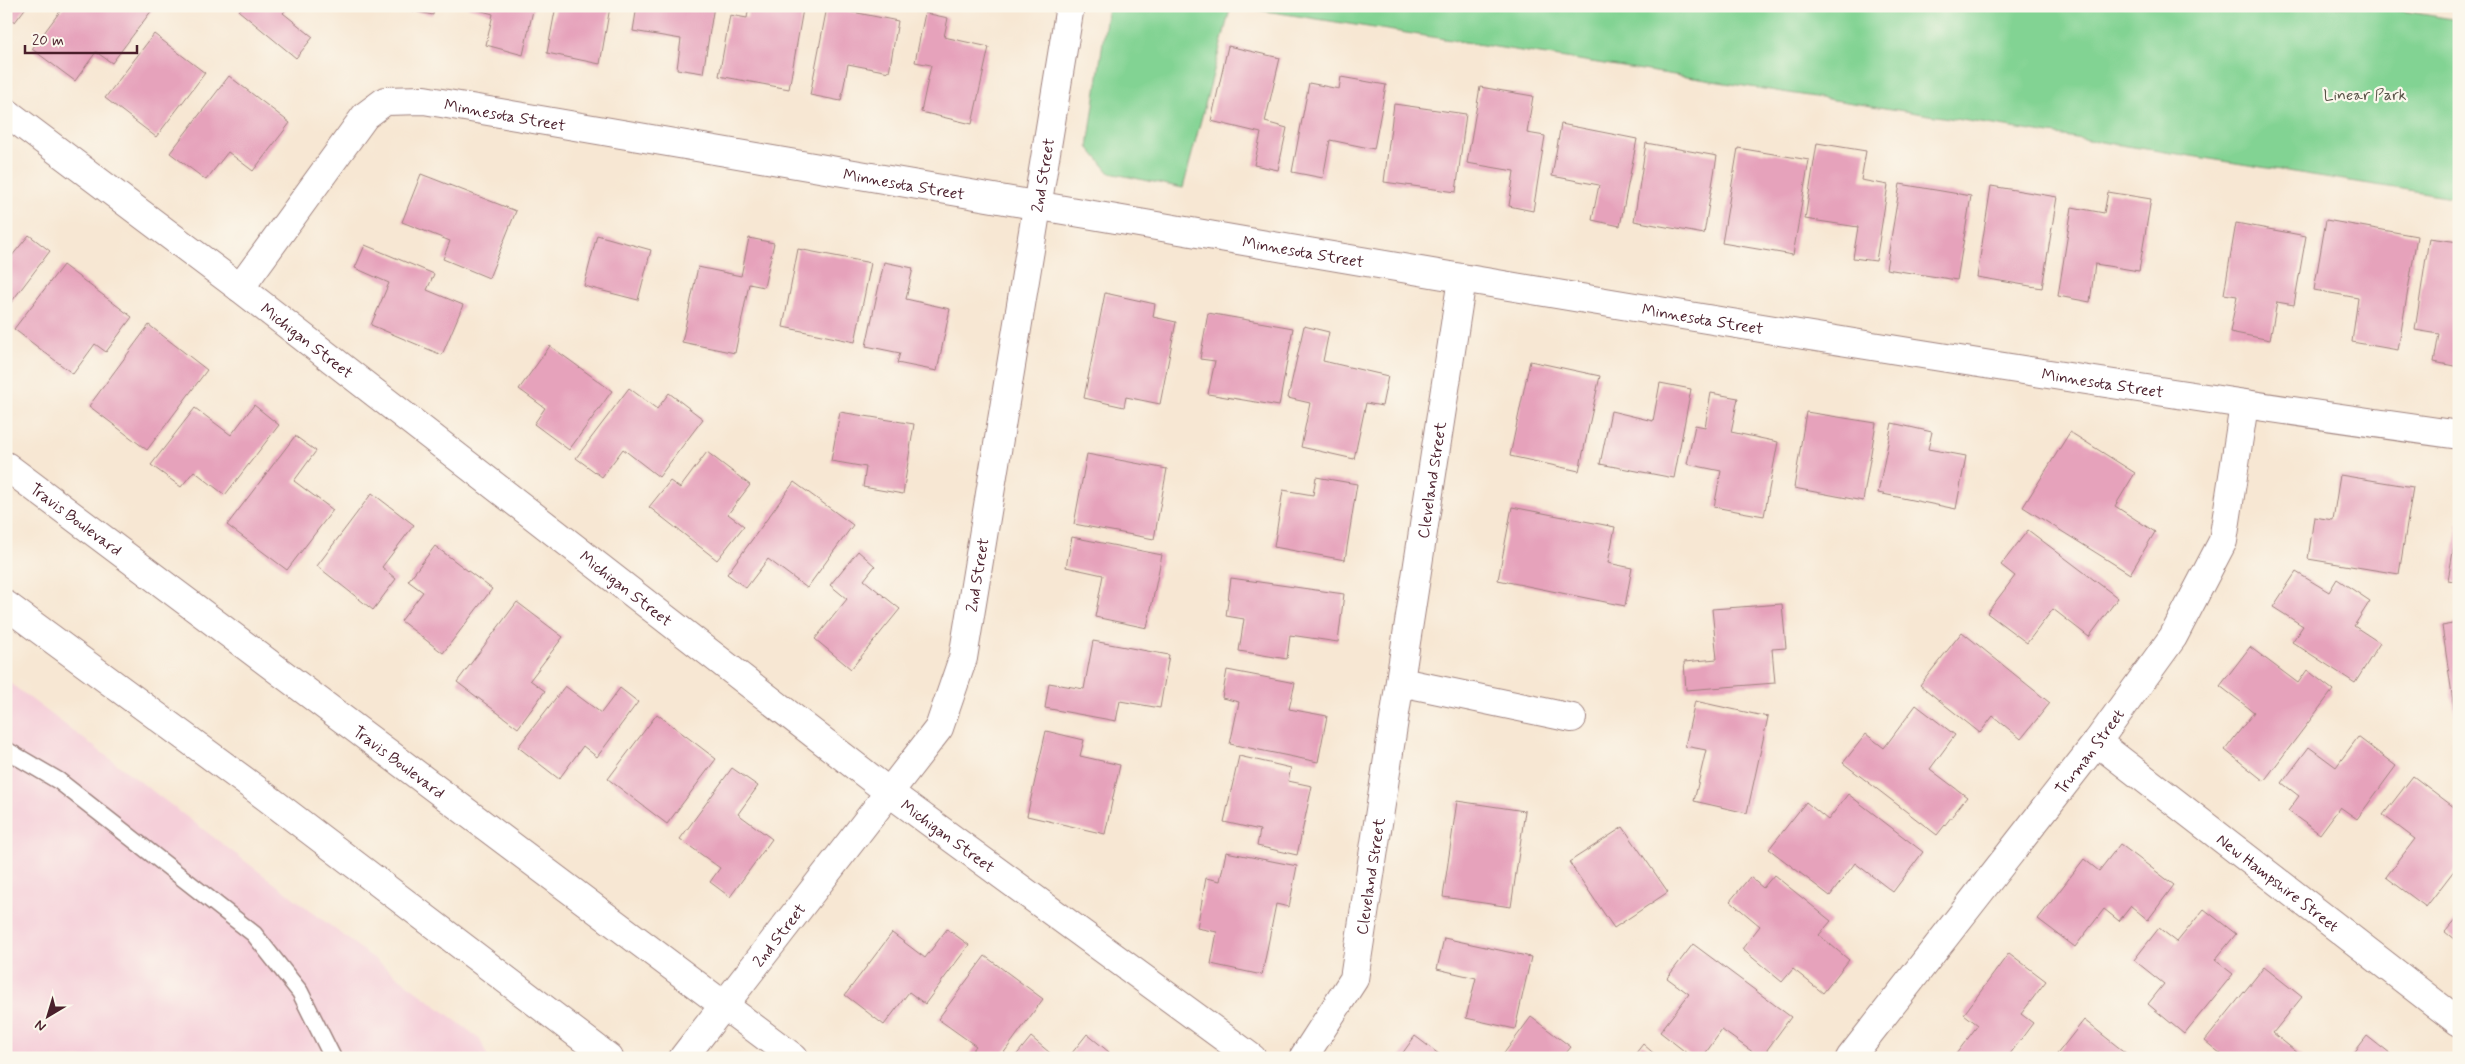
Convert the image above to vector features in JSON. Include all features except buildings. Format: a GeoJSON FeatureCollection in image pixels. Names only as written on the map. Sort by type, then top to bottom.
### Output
{"type":"FeatureCollection","features":[{"type":"Feature","properties":{"kind":"street","name":"2nd Street"},"geometry":{"type":"LineString","coordinates":[[683,1058],[939,728],[963,658],[1070,6]]}},
{"type":"Feature","properties":{"kind":"street","name":"Minnesota Street"},"geometry":{"type":"LineString","coordinates":[[240,288],[364,116],[385,101],[424,100],[749,159],[1462,279],[2244,405],[2459,435]]}},
{"type":"Feature","properties":{"kind":"street","name":"Michigan Street"},"geometry":{"type":"LineString","coordinates":[[6,112],[240,288],[890,793],[1252,1058]]}},
{"type":"Feature","properties":{"kind":"street","name":"Cleveland Street"},"geometry":{"type":"LineString","coordinates":[[1303,1058],[1354,978],[1462,279]]}},
{"type":"Feature","properties":{"kind":"street","name":"Truman Street"},"geometry":{"type":"LineString","coordinates":[[1859,1054],[2097,742],[2173,637],[2223,541],[2244,405]]}},
{"type":"Feature","properties":{"kind":"street","name":"Travis Boulevard"},"geometry":{"type":"LineString","coordinates":[[6,466],[794,1058]]}},
{"type":"Feature","properties":{"kind":"street"},"geometry":{"type":"LineString","coordinates":[[6,605],[257,790],[609,1058]]}},
{"type":"Feature","properties":{"kind":"street"},"geometry":{"type":"LineString","coordinates":[[1401,682],[1572,718]]}},
{"type":"Feature","properties":{"kind":"street","name":"New Hampshire Street"},"geometry":{"type":"LineString","coordinates":[[2097,742],[2459,1022]]}},
{"type":"Feature","properties":{"kind":"lane"},"geometry":{"type":"LineString","coordinates":[[6,750],[59,782],[254,934],[300,992],[333,1058]]}},
{"type":"Feature","properties":{"kind":"shaded area"},"geometry":{"type":"Polygon","coordinates":[[[6,680],[480,1039],[488,1058],[6,1058],[6,680]]]}},
{"type":"Feature","properties":{"kind":"green space"},"geometry":{"type":"Polygon","coordinates":[[[1108,6],[1231,6],[1183,188],[1110,173],[1088,147],[1108,6]]]}},
{"type":"Feature","properties":{"kind":"green space","name":"Linear Park"},"geometry":{"type":"Polygon","coordinates":[[[1234,6],[2371,6],[2459,20],[2459,198],[1234,6]]]}}]}
